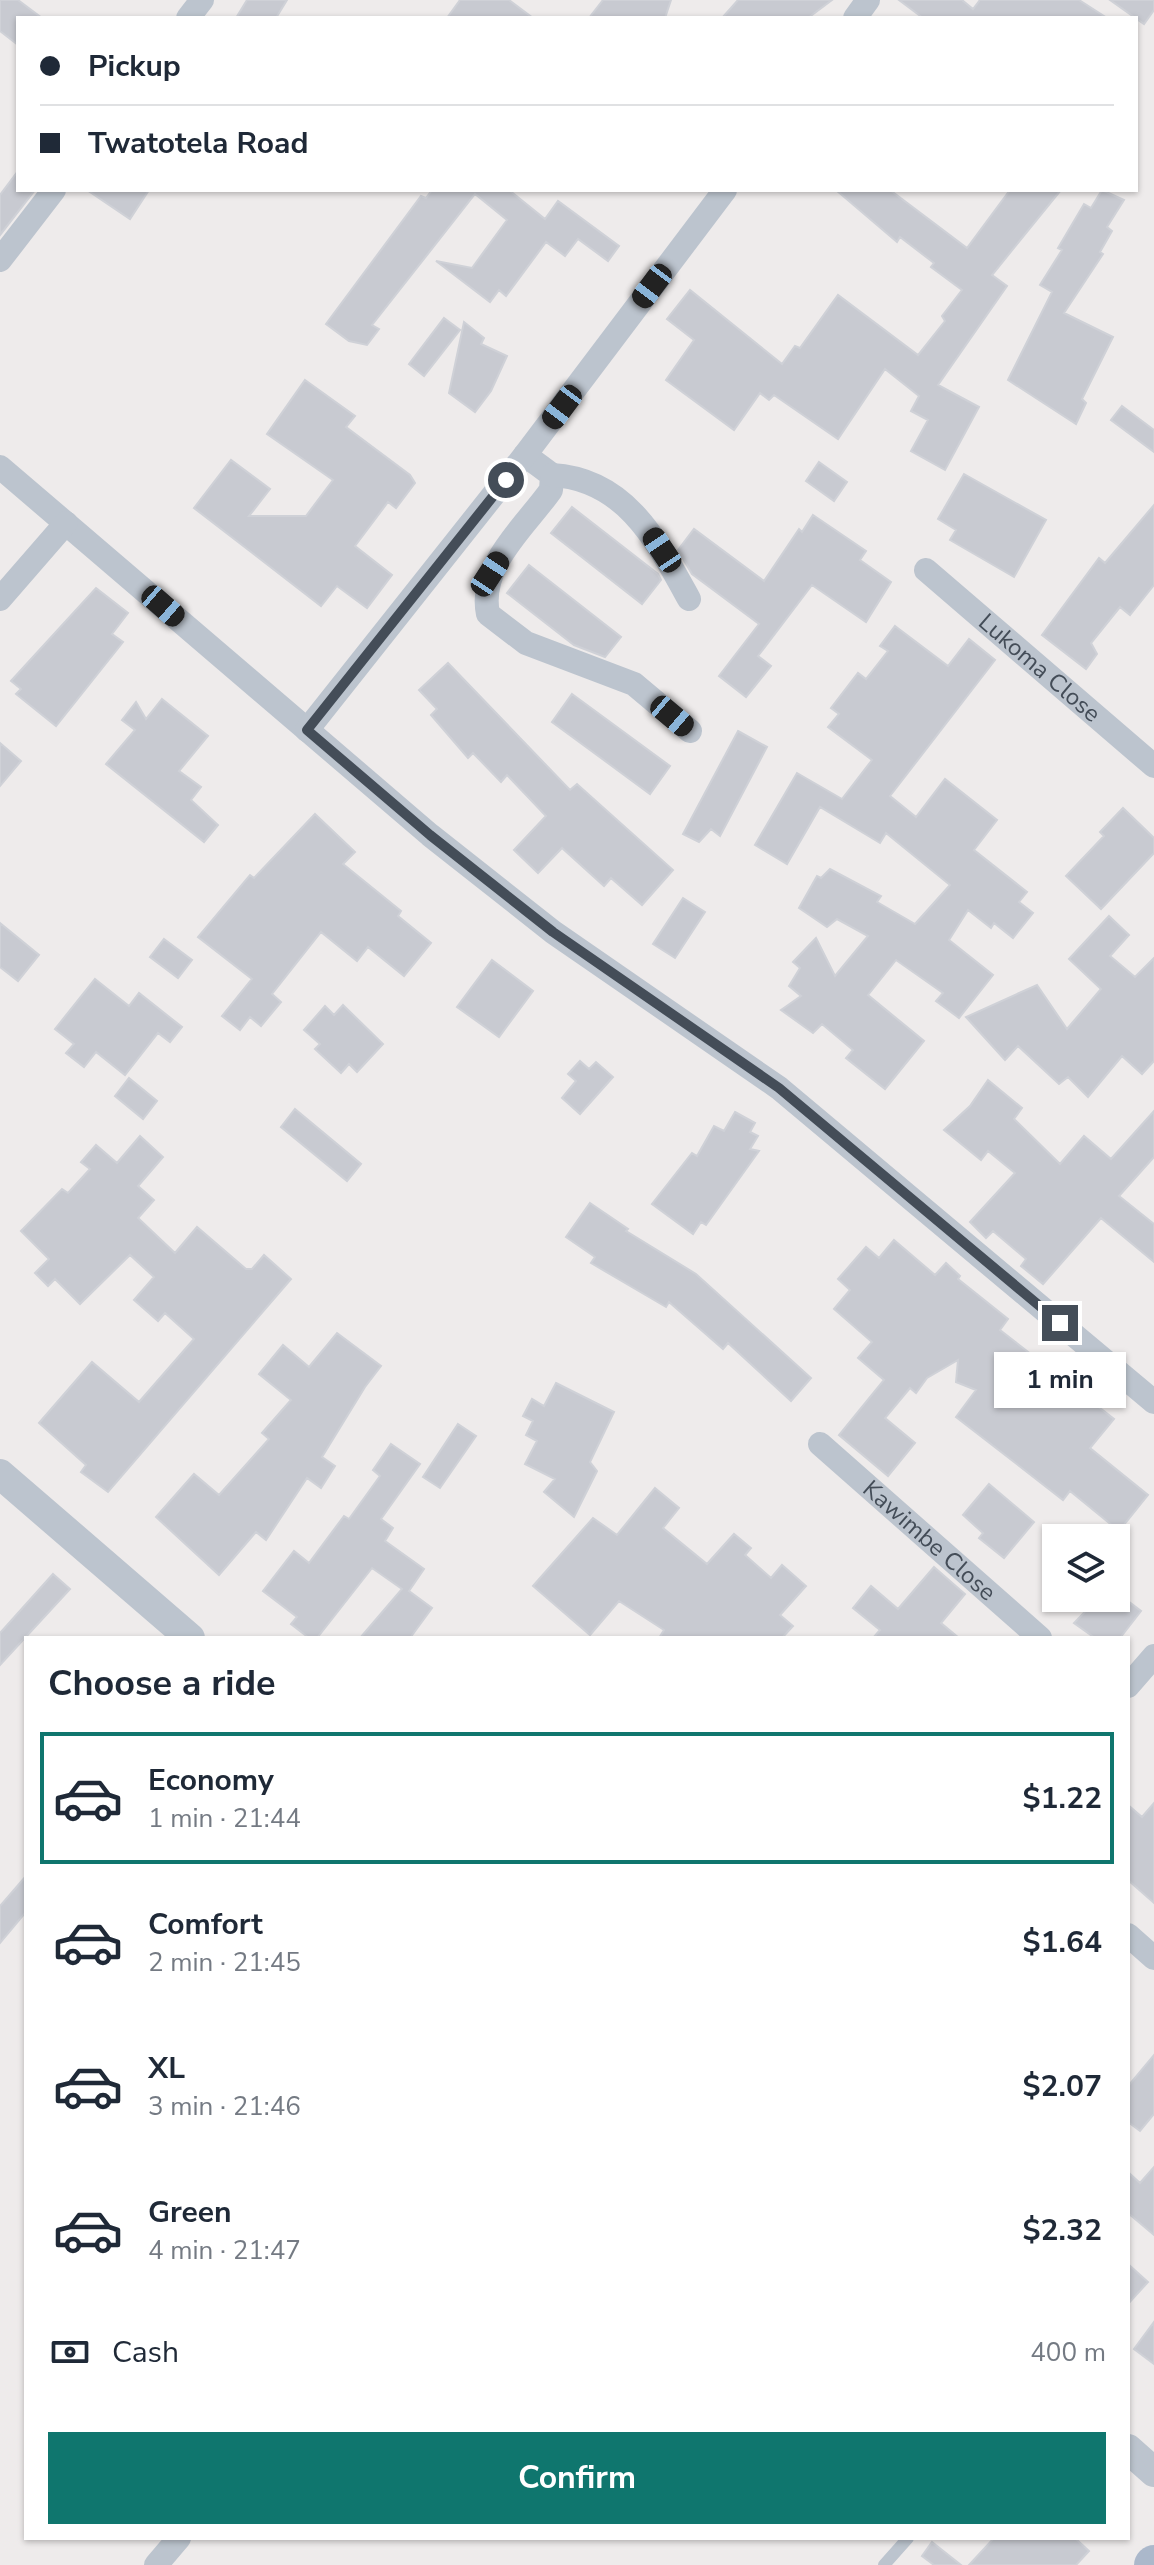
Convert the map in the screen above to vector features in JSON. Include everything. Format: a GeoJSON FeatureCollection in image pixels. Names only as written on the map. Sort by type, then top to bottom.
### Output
{"type":"FeatureCollection","features":[{"type":"Feature","properties":{"kind":"street"},"geometry":{"type":"LineString","coordinates":[[190,16],[202,0]]}},
{"type":"Feature","properties":{"kind":"street"},"geometry":{"type":"LineString","coordinates":[[0,260],[52,192]]}},
{"type":"Feature","properties":{"kind":"street"},"geometry":{"type":"LineString","coordinates":[[307,730],[525,455],[723,192]]}},
{"type":"Feature","properties":{"kind":"street"},"geometry":{"type":"LineString","coordinates":[[525,455],[552,475],[593,482],[616,499],[647,528],[689,599]]}},
{"type":"Feature","properties":{"kind":"street"},"geometry":{"type":"LineString","coordinates":[[0,467],[430,835],[553,932],[779,1088],[1154,1402]]}},
{"type":"Feature","properties":{"kind":"street"},"geometry":{"type":"LineString","coordinates":[[552,475],[551,490],[490,574],[484,595],[488,614],[526,643],[634,684],[690,731]]}},
{"type":"Feature","properties":{"kind":"street"},"geometry":{"type":"LineString","coordinates":[[0,599],[66,523]]}},
{"type":"Feature","properties":{"kind":"street","name":"Lukoma Close"},"geometry":{"type":"LineString","coordinates":[[926,570],[1154,766]]}},
{"type":"Feature","properties":{"kind":"street","name":"Kawimbe Close"},"geometry":{"type":"LineString","coordinates":[[820,1444],[1038,1636]]}},
{"type":"Feature","properties":{"kind":"street"},"geometry":{"type":"LineString","coordinates":[[0,1474],[188,1636]]}},
{"type":"Feature","properties":{"kind":"street"},"geometry":{"type":"LineString","coordinates":[[1130,1684],[1154,1656]]}},
{"type":"Feature","properties":{"kind":"street"},"geometry":{"type":"LineString","coordinates":[[1130,1937],[1154,1958]]}},
{"type":"Feature","properties":{"kind":"street"},"geometry":{"type":"LineString","coordinates":[[1130,2451],[1154,2472]]}},
{"type":"Feature","properties":{"kind":"street"},"geometry":{"type":"LineString","coordinates":[[156,2565],[177,2540]]}},
{"type":"Feature","properties":{"kind":"lane"},"geometry":{"type":"LineString","coordinates":[[884,2565],[906,2540]]}},
{"type":"Feature","properties":{"kind":"building"},"geometry":{"type":"Polygon","coordinates":[[[0,0],[18,0],[39,16],[16,16],[16,43],[0,31],[0,0]]]}},
{"type":"Feature","properties":{"kind":"building"},"geometry":{"type":"Polygon","coordinates":[[[247,0],[287,0],[277,16],[237,16],[247,0]]]}},
{"type":"Feature","properties":{"kind":"building"},"geometry":{"type":"Polygon","coordinates":[[[460,0],[509,0],[530,16],[448,16],[460,0]]]}},
{"type":"Feature","properties":{"kind":"building"},"geometry":{"type":"Polygon","coordinates":[[[603,0],[671,0],[666,16],[591,16],[603,0]]]}},
{"type":"Feature","properties":{"kind":"building"},"geometry":{"type":"Polygon","coordinates":[[[738,0],[832,0],[811,16],[724,16],[738,0]]]}},
{"type":"Feature","properties":{"kind":"building"},"geometry":{"type":"Polygon","coordinates":[[[899,0],[962,0],[973,9],[980,0],[1079,0],[1104,16],[920,16],[899,0]]]}},
{"type":"Feature","properties":{"kind":"building"},"geometry":{"type":"Polygon","coordinates":[[[1110,0],[1154,0],[1154,10],[1144,24],[1138,16],[1133,16],[1110,0]]]}},
{"type":"Feature","properties":{"kind":"building"},"geometry":{"type":"Polygon","coordinates":[[[16,174],[16,192],[33,192],[0,235],[0,195],[16,174]]]}},
{"type":"Feature","properties":{"kind":"building"},"geometry":{"type":"Polygon","coordinates":[[[90,192],[148,192],[130,219],[90,192]]]}},
{"type":"Feature","properties":{"kind":"building"},"geometry":{"type":"Polygon","coordinates":[[[430,192],[511,192],[545,219],[558,201],[619,246],[608,261],[578,239],[565,256],[546,242],[506,296],[499,290],[490,302],[436,261],[472,268],[507,220],[475,194],[372,325],[379,329],[367,345],[349,341],[326,324],[421,196],[426,198],[430,192]]]}},
{"type":"Feature","properties":{"kind":"building"},"geometry":{"type":"Polygon","coordinates":[[[838,192],[893,192],[967,248],[1009,192],[1059,192],[992,275],[1007,286],[938,385],[979,407],[945,470],[911,451],[928,420],[911,411],[919,396],[885,369],[838,439],[774,395],[769,400],[760,393],[734,430],[666,380],[694,340],[667,319],[690,290],[782,364],[795,346],[800,348],[838,295],[918,355],[945,321],[942,316],[962,290],[931,267],[934,263],[900,237],[897,242],[838,192]]]}},
{"type":"Feature","properties":{"kind":"building"},"geometry":{"type":"Polygon","coordinates":[[[1101,192],[1124,200],[1107,227],[1112,231],[1100,252],[1103,254],[1064,313],[1113,337],[1082,399],[1086,403],[1076,424],[1008,380],[1052,292],[1040,285],[1062,250],[1058,248],[1084,204],[1091,208],[1101,192]]]}},
{"type":"Feature","properties":{"kind":"building"},"geometry":{"type":"Polygon","coordinates":[[[444,318],[460,330],[424,376],[409,364],[444,318]]]}},
{"type":"Feature","properties":{"kind":"building"},"geometry":{"type":"Polygon","coordinates":[[[464,322],[484,338],[481,344],[507,356],[491,391],[475,412],[449,393],[464,322]]]}},
{"type":"Feature","properties":{"kind":"building"},"geometry":{"type":"Polygon","coordinates":[[[305,380],[355,416],[346,427],[410,475],[415,483],[396,508],[388,502],[355,546],[392,575],[367,608],[337,586],[321,606],[194,508],[231,460],[270,489],[249,516],[306,516],[333,480],[267,434],[305,380]]]}},
{"type":"Feature","properties":{"kind":"building"},"geometry":{"type":"Polygon","coordinates":[[[1122,406],[1154,430],[1154,452],[1111,420],[1122,406]]]}},
{"type":"Feature","properties":{"kind":"building"},"geometry":{"type":"Polygon","coordinates":[[[819,462],[847,482],[834,501],[806,481],[819,462]]]}},
{"type":"Feature","properties":{"kind":"building"},"geometry":{"type":"Polygon","coordinates":[[[964,474],[1046,520],[1014,577],[950,540],[956,530],[938,519],[964,474]]]}},
{"type":"Feature","properties":{"kind":"building"},"geometry":{"type":"Polygon","coordinates":[[[1154,505],[1154,585],[1130,615],[1120,607],[1091,643],[1097,654],[1086,669],[1042,635],[1099,558],[1105,563],[1154,505]]]}},
{"type":"Feature","properties":{"kind":"building"},"geometry":{"type":"Polygon","coordinates":[[[572,507],[658,574],[661,580],[642,604],[551,533],[572,507]]]}},
{"type":"Feature","properties":{"kind":"building"},"geometry":{"type":"Polygon","coordinates":[[[813,515],[866,551],[860,560],[891,582],[866,622],[812,585],[758,656],[771,666],[746,697],[719,676],[759,624],[692,574],[678,550],[694,529],[764,581],[799,529],[802,532],[813,515]]]}},
{"type":"Feature","properties":{"kind":"building"},"geometry":{"type":"Polygon","coordinates":[[[529,565],[621,637],[605,657],[574,645],[507,593],[529,565]]]}},
{"type":"Feature","properties":{"kind":"building"},"geometry":{"type":"Polygon","coordinates":[[[96,588],[128,613],[112,634],[123,642],[56,726],[16,694],[21,689],[11,681],[96,588]]]}},
{"type":"Feature","properties":{"kind":"building"},"geometry":{"type":"Polygon","coordinates":[[[895,626],[948,666],[969,639],[995,660],[890,796],[916,817],[945,779],[997,820],[974,850],[1027,892],[1019,902],[1033,913],[1013,938],[994,923],[991,928],[968,910],[949,940],[993,975],[959,1018],[936,1001],[943,993],[896,960],[868,995],[924,1041],[885,1089],[846,1058],[853,1050],[822,1024],[813,1033],[781,1010],[801,996],[789,986],[800,968],[793,962],[816,938],[835,976],[868,936],[837,919],[827,927],[799,908],[817,876],[821,878],[830,869],[881,896],[877,902],[915,924],[950,885],[886,833],[880,843],[820,807],[787,864],[755,845],[797,773],[842,799],[872,760],[828,727],[839,714],[831,708],[858,673],[866,679],[888,651],[880,646],[895,626]]]}},
{"type":"Feature","properties":{"kind":"building"},"geometry":{"type":"Polygon","coordinates":[[[448,663],[570,790],[577,784],[673,870],[642,905],[611,878],[604,886],[562,848],[538,873],[514,850],[546,816],[507,775],[501,782],[473,753],[468,758],[431,715],[437,709],[419,690],[448,663]]]}},
{"type":"Feature","properties":{"kind":"building"},"geometry":{"type":"Polygon","coordinates":[[[572,694],[670,766],[650,794],[552,722],[572,694]]]}},
{"type":"Feature","properties":{"kind":"building"},"geometry":{"type":"Polygon","coordinates":[[[162,699],[208,736],[179,771],[201,787],[191,800],[218,825],[204,842],[106,764],[135,730],[122,720],[136,702],[146,719],[162,699]]]}},
{"type":"Feature","properties":{"kind":"building"},"geometry":{"type":"Polygon","coordinates":[[[738,731],[767,747],[720,836],[711,829],[699,842],[683,834],[738,731]]]}},
{"type":"Feature","properties":{"kind":"building"},"geometry":{"type":"Polygon","coordinates":[[[0,743],[21,761],[0,786],[0,743]]]}},
{"type":"Feature","properties":{"kind":"building"},"geometry":{"type":"Polygon","coordinates":[[[1123,808],[1154,838],[1154,853],[1101,909],[1066,876],[1104,836],[1100,832],[1123,808]]]}},
{"type":"Feature","properties":{"kind":"building"},"geometry":{"type":"Polygon","coordinates":[[[315,814],[355,852],[343,864],[401,911],[398,916],[431,943],[404,976],[368,947],[357,961],[321,932],[272,994],[281,1002],[261,1026],[250,1017],[240,1030],[222,1016],[252,979],[198,937],[250,875],[254,878],[315,814]]]}},
{"type":"Feature","properties":{"kind":"building"},"geometry":{"type":"Polygon","coordinates":[[[683,898],[705,912],[675,958],[653,944],[683,898]]]}},
{"type":"Feature","properties":{"kind":"building"},"geometry":{"type":"Polygon","coordinates":[[[1109,916],[1129,935],[1110,956],[1135,977],[1154,958],[1154,1061],[1142,1074],[1122,1056],[1088,1097],[1068,1077],[1059,1084],[1018,1046],[1005,1060],[966,1017],[1037,985],[1067,1029],[1101,989],[1069,959],[1109,916]]]}},
{"type":"Feature","properties":{"kind":"building"},"geometry":{"type":"Polygon","coordinates":[[[0,923],[39,955],[18,981],[0,967],[0,923]]]}},
{"type":"Feature","properties":{"kind":"building"},"geometry":{"type":"Polygon","coordinates":[[[164,939],[192,960],[178,978],[150,957],[164,939]]]}},
{"type":"Feature","properties":{"kind":"building"},"geometry":{"type":"Polygon","coordinates":[[[492,960],[533,991],[499,1037],[457,1007],[492,960]]]}},
{"type":"Feature","properties":{"kind":"building"},"geometry":{"type":"Polygon","coordinates":[[[95,979],[129,1006],[139,993],[182,1027],[170,1042],[158,1033],[125,1075],[96,1052],[84,1067],[66,1053],[74,1044],[55,1029],[95,979]]]}},
{"type":"Feature","properties":{"kind":"building"},"geometry":{"type":"Polygon","coordinates":[[[343,1005],[383,1044],[357,1072],[349,1064],[341,1073],[315,1049],[320,1044],[304,1030],[325,1006],[334,1015],[343,1005]]]}},
{"type":"Feature","properties":{"kind":"building"},"geometry":{"type":"Polygon","coordinates":[[[580,1061],[589,1069],[596,1062],[613,1077],[580,1114],[562,1098],[576,1081],[568,1074],[580,1061]]]}},
{"type":"Feature","properties":{"kind":"building"},"geometry":{"type":"Polygon","coordinates":[[[129,1078],[157,1101],[143,1119],[115,1096],[129,1078]]]}},
{"type":"Feature","properties":{"kind":"building"},"geometry":{"type":"Polygon","coordinates":[[[988,1080],[1022,1108],[1014,1119],[1060,1164],[1084,1136],[1111,1159],[1154,1111],[1154,1157],[1119,1196],[1154,1224],[1154,1262],[1101,1218],[1043,1284],[1021,1266],[1026,1259],[993,1231],[986,1238],[970,1222],[1015,1173],[988,1151],[981,1160],[944,1130],[970,1106],[988,1080]]]}},
{"type":"Feature","properties":{"kind":"building"},"geometry":{"type":"Polygon","coordinates":[[[295,1109],[361,1164],[347,1181],[281,1127],[295,1109]]]}},
{"type":"Feature","properties":{"kind":"building"},"geometry":{"type":"Polygon","coordinates":[[[735,1112],[755,1123],[750,1132],[758,1136],[750,1149],[759,1151],[706,1225],[701,1222],[693,1234],[652,1204],[692,1153],[697,1156],[714,1126],[724,1131],[735,1112]]]}},
{"type":"Feature","properties":{"kind":"building"},"geometry":{"type":"Polygon","coordinates":[[[140,1136],[163,1157],[138,1186],[154,1200],[138,1218],[175,1253],[197,1227],[246,1269],[252,1269],[264,1255],[291,1279],[108,1492],[81,1472],[86,1465],[39,1423],[92,1362],[139,1402],[194,1339],[165,1313],[158,1321],[134,1300],[154,1277],[130,1255],[80,1304],[55,1279],[48,1286],[35,1273],[49,1259],[21,1231],[62,1189],[68,1193],[90,1169],[81,1162],[96,1145],[117,1163],[140,1136]]]}},
{"type":"Feature","properties":{"kind":"building"},"geometry":{"type":"Polygon","coordinates":[[[590,1203],[628,1229],[626,1231],[696,1274],[811,1378],[791,1401],[728,1343],[723,1349],[669,1302],[666,1307],[591,1263],[595,1257],[566,1237],[590,1203]]]}},
{"type":"Feature","properties":{"kind":"building"},"geometry":{"type":"Polygon","coordinates":[[[894,1240],[935,1275],[946,1263],[960,1276],[958,1279],[1008,1319],[1000,1330],[1114,1419],[1090,1448],[1148,1495],[1125,1524],[1110,1524],[1070,1491],[1063,1500],[956,1417],[976,1390],[956,1382],[958,1360],[927,1378],[916,1393],[910,1388],[885,1418],[915,1443],[888,1476],[839,1435],[884,1380],[858,1358],[872,1342],[834,1309],[850,1290],[838,1279],[866,1247],[879,1258],[894,1240]]]}},
{"type":"Feature","properties":{"kind":"building"},"geometry":{"type":"Polygon","coordinates":[[[337,1333],[381,1366],[322,1457],[335,1466],[321,1488],[307,1478],[266,1540],[256,1532],[219,1575],[156,1517],[194,1474],[219,1495],[269,1439],[262,1433],[291,1400],[259,1374],[283,1345],[309,1367],[337,1333]]]}},
{"type":"Feature","properties":{"kind":"building"},"geometry":{"type":"Polygon","coordinates":[[[556,1383],[614,1412],[590,1462],[597,1471],[574,1517],[544,1492],[555,1479],[525,1464],[537,1441],[526,1435],[533,1421],[523,1416],[532,1399],[544,1406],[556,1383]]]}},
{"type":"Feature","properties":{"kind":"building"},"geometry":{"type":"Polygon","coordinates":[[[458,1424],[476,1436],[440,1488],[423,1477],[458,1424]]]}},
{"type":"Feature","properties":{"kind":"building"},"geometry":{"type":"Polygon","coordinates":[[[391,1444],[420,1464],[381,1519],[393,1528],[385,1541],[424,1569],[409,1591],[432,1608],[411,1636],[362,1636],[402,1589],[372,1568],[319,1636],[306,1636],[291,1624],[297,1617],[263,1591],[294,1551],[309,1563],[344,1516],[349,1519],[380,1476],[373,1470],[391,1444]]]}},
{"type":"Feature","properties":{"kind":"building"},"geometry":{"type":"Polygon","coordinates":[[[989,1484],[1034,1522],[1004,1558],[979,1538],[983,1533],[963,1515],[989,1484]]]}},
{"type":"Feature","properties":{"kind":"building"},"geometry":{"type":"Polygon","coordinates":[[[655,1488],[679,1508],[663,1528],[707,1564],[734,1534],[751,1548],[745,1555],[771,1578],[782,1565],[806,1586],[780,1615],[793,1626],[784,1636],[660,1636],[664,1630],[619,1601],[590,1635],[533,1586],[593,1518],[617,1535],[655,1488]]]}},
{"type":"Feature","properties":{"kind":"building"},"geometry":{"type":"Polygon","coordinates":[[[934,1567],[965,1594],[941,1623],[957,1636],[875,1636],[880,1630],[853,1608],[871,1586],[898,1609],[934,1567]]]}},
{"type":"Feature","properties":{"kind":"building"},"geometry":{"type":"Polygon","coordinates":[[[53,1574],[70,1589],[0,1665],[0,1633],[53,1574]]]}},
{"type":"Feature","properties":{"kind":"building"},"geometry":{"type":"Polygon","coordinates":[[[1130,1603],[1141,1611],[1122,1636],[1092,1636],[1074,1623],[1085,1612],[1130,1612],[1130,1603]]]}},
{"type":"Feature","properties":{"kind":"building"},"geometry":{"type":"Polygon","coordinates":[[[1154,1803],[1154,1903],[1130,1882],[1130,1807],[1142,1817],[1154,1803]]]}},
{"type":"Feature","properties":{"kind":"building"},"geometry":{"type":"Polygon","coordinates":[[[24,1878],[24,1914],[0,1943],[0,1906],[24,1878]]]}},
{"type":"Feature","properties":{"kind":"building"},"geometry":{"type":"Polygon","coordinates":[[[1154,2055],[1154,2114],[1140,2131],[1130,2124],[1130,2084],[1154,2055]]]}},
{"type":"Feature","properties":{"kind":"building"},"geometry":{"type":"Polygon","coordinates":[[[1154,2167],[1154,2235],[1130,2215],[1130,2174],[1140,2183],[1154,2167]]]}},
{"type":"Feature","properties":{"kind":"building"},"geometry":{"type":"Polygon","coordinates":[[[1130,2266],[1148,2282],[1130,2302],[1130,2266]]]}},
{"type":"Feature","properties":{"kind":"building"},"geometry":{"type":"Polygon","coordinates":[[[1154,2322],[1154,2364],[1134,2349],[1154,2322]]]}},
{"type":"Feature","properties":{"kind":"building"},"geometry":{"type":"Polygon","coordinates":[[[992,2540],[1077,2540],[1089,2551],[1076,2565],[969,2565],[992,2540]]]}},
{"type":"Feature","properties":{"kind":"building"},"geometry":{"type":"Polygon","coordinates":[[[932,2542],[961,2565],[934,2565],[922,2556],[932,2542]]]}},
{"type":"Feature","properties":{"kind":"route"},"geometry":{"type":"LineString","coordinates":[[506,480],[307,730],[430,835],[553,932],[695,1027],[779,1088],[1060,1323]]}}]}
